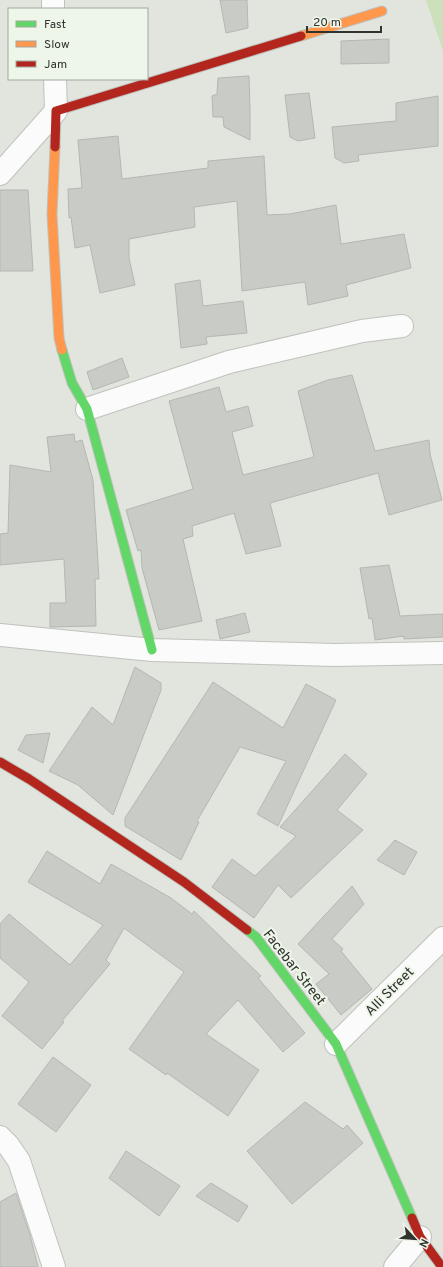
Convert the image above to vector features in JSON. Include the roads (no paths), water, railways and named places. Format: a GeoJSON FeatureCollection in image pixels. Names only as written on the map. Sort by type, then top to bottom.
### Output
{"type":"FeatureCollection","features":[{"type":"Feature","properties":{"kind":"street"},"geometry":{"type":"LineString","coordinates":[[0,174],[56,111],[382,11]]}},
{"type":"Feature","properties":{"kind":"street"},"geometry":{"type":"LineString","coordinates":[[55,80],[56,111],[52,214],[60,338],[72,383],[88,409],[122,542],[152,650]]}},
{"type":"Feature","properties":{"kind":"street"},"geometry":{"type":"LineString","coordinates":[[88,409],[229,362],[362,331],[402,326]]}},
{"type":"Feature","properties":{"kind":"street"},"geometry":{"type":"LineString","coordinates":[[0,635],[152,650],[335,655],[443,654]]}},
{"type":"Feature","properties":{"kind":"street","name":"Facebar Street"},"geometry":{"type":"LineString","coordinates":[[0,762],[29,779],[184,882],[256,937],[336,1044],[420,1237],[442,1267]]}},
{"type":"Feature","properties":{"kind":"street","name":"Alli Street"},"geometry":{"type":"LineString","coordinates":[[336,1044],[443,938]]}},
{"type":"Feature","properties":{"kind":"street"},"geometry":{"type":"LineString","coordinates":[[0,1137],[8,1145],[19,1161],[54,1267]]}},
{"type":"Feature","properties":{"kind":"street"},"geometry":{"type":"LineString","coordinates":[[395,1267],[420,1237]]}}]}
